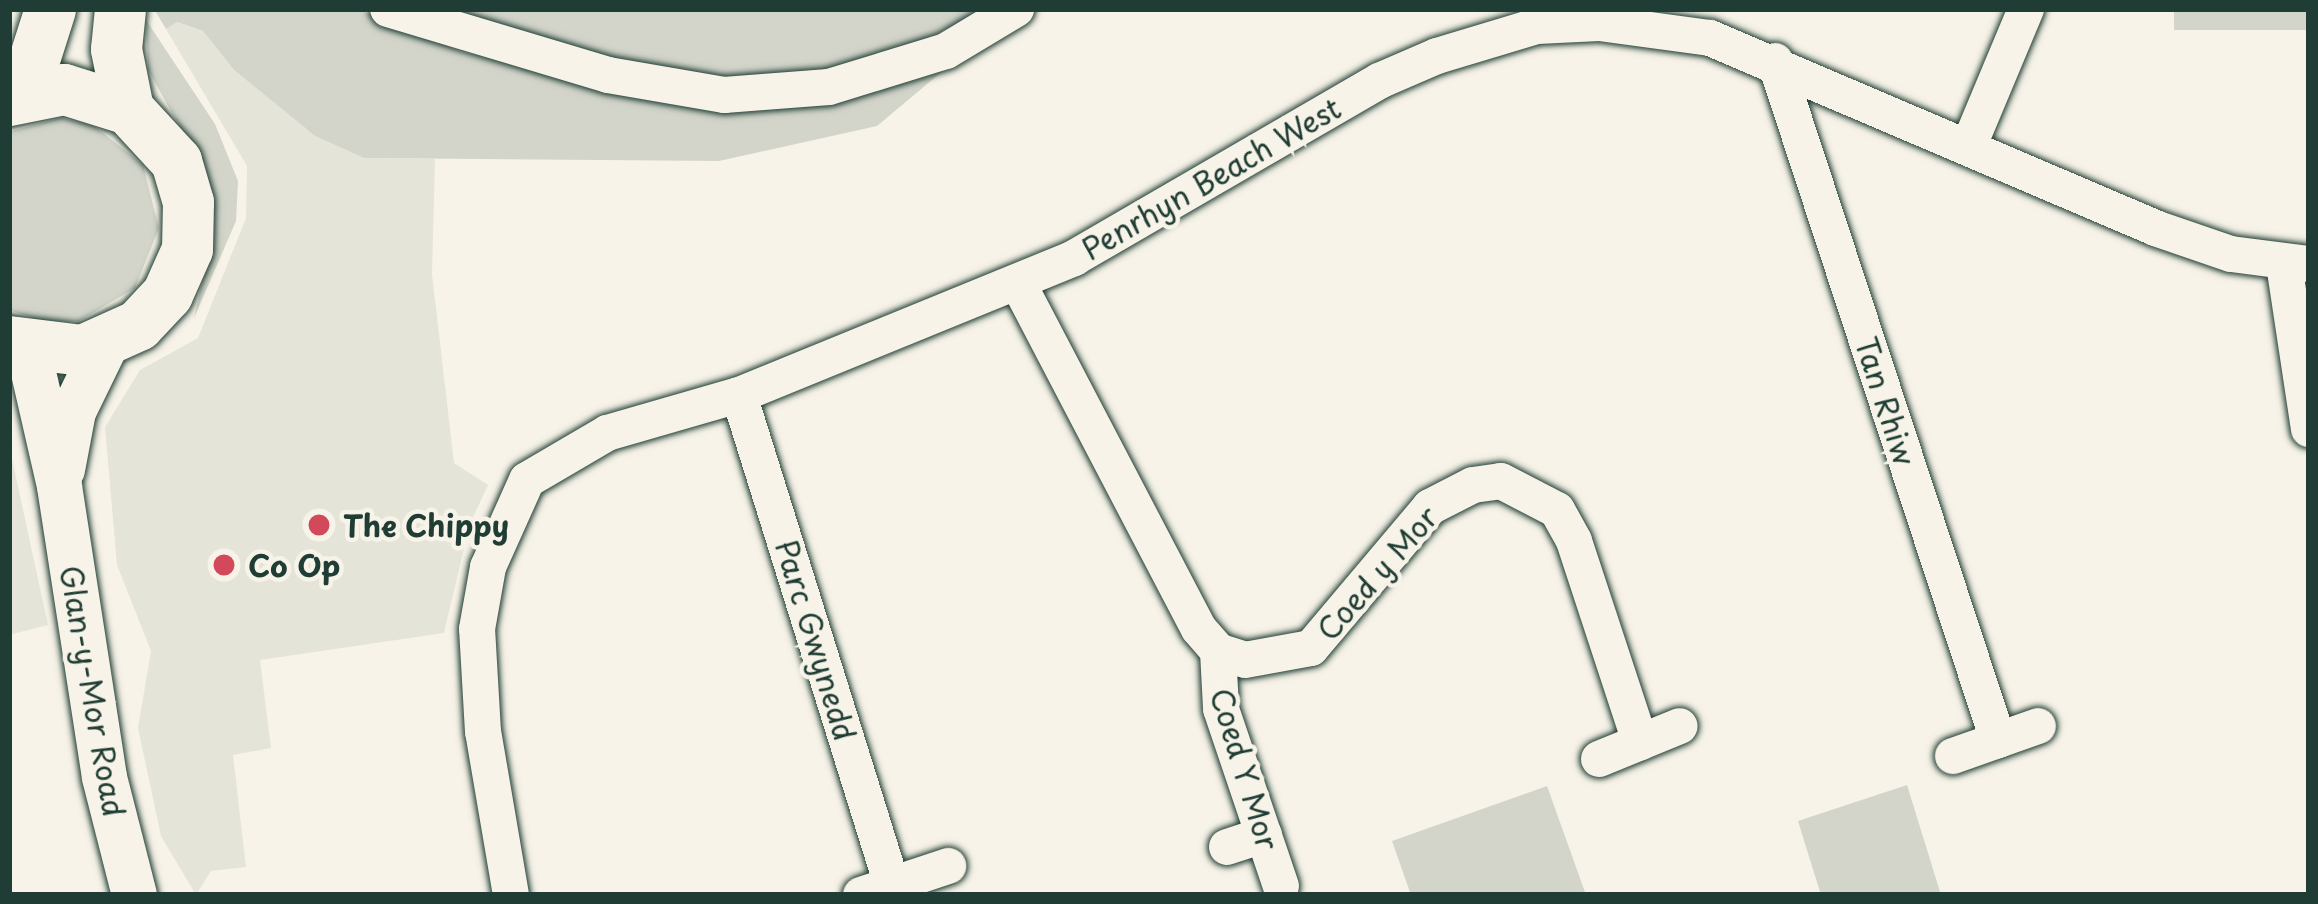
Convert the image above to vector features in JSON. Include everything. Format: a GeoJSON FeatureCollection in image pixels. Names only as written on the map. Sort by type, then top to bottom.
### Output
{"type":"FeatureCollection","features":[{"type":"Feature","properties":{"kind":"main road"},"geometry":{"type":"LineString","coordinates":[[14,344],[106,343],[161,302],[187,249],[188,202],[176,161],[128,109],[17,78],[50,9]]}},
{"type":"Feature","properties":{"kind":"main road"},"geometry":{"type":"LineString","coordinates":[[120,9],[116,49],[128,109]]}},
{"type":"Feature","properties":{"kind":"street"},"geometry":{"type":"LineString","coordinates":[[388,9],[608,75],[724,95],[829,87],[946,51],[1016,9]]}},
{"type":"Feature","properties":{"kind":"street"},"geometry":{"type":"LineString","coordinates":[[1970,143],[2026,9]]}},
{"type":"Feature","properties":{"kind":"street","name":"Penrhyn Beach West"},"geometry":{"type":"LineString","coordinates":[[511,895],[483,732],[477,629],[505,517],[527,480],[562,455],[607,433],[739,395],[1018,283],[1379,81],[1490,38],[1537,26],[1660,27],[1775,61],[2156,228],[2296,264]]}},
{"type":"Feature","properties":{"kind":"street","name":"Tan Rhiw"},"geometry":{"type":"LineString","coordinates":[[1775,61],[1998,740]]}},
{"type":"Feature","properties":{"kind":"street"},"geometry":{"type":"LineString","coordinates":[[2296,264],[2309,430]]}},
{"type":"Feature","properties":{"kind":"street","name":"Coed y Mor"},"geometry":{"type":"LineString","coordinates":[[1018,283],[1199,629],[1218,651],[1245,660],[1311,648],[1430,507],[1473,484],[1501,481],[1556,510],[1574,541],[1640,742]]}},
{"type":"Feature","properties":{"kind":"street"},"geometry":{"type":"LineString","coordinates":[[59,486],[73,411],[106,343]]}},
{"type":"Feature","properties":{"kind":"street"},"geometry":{"type":"LineString","coordinates":[[14,344],[59,486]]}},
{"type":"Feature","properties":{"kind":"street","name":"Parc Gwynedd"},"geometry":{"type":"LineString","coordinates":[[739,395],[877,890]]}},
{"type":"Feature","properties":{"kind":"street","name":"Glan-y-Mor Road"},"geometry":{"type":"LineString","coordinates":[[59,486],[85,673],[134,895]]}},
{"type":"Feature","properties":{"kind":"street","name":"Coed Y Mor"},"geometry":{"type":"LineString","coordinates":[[1218,651],[1221,709],[1281,886]]}},
{"type":"Feature","properties":{"kind":"street"},"geometry":{"type":"LineString","coordinates":[[1599,759],[1680,726]]}},
{"type":"Feature","properties":{"kind":"street"},"geometry":{"type":"LineString","coordinates":[[1953,756],[2038,726]]}},
{"type":"Feature","properties":{"kind":"street"},"geometry":{"type":"LineString","coordinates":[[1227,847],[1264,835]]}},
{"type":"Feature","properties":{"kind":"street"},"geometry":{"type":"LineString","coordinates":[[877,890],[948,866]]}},
{"type":"Feature","properties":{"kind":"shaded area"},"geometry":{"type":"Polygon","coordinates":[[[154,9],[357,9],[462,52],[698,105],[963,54],[877,126],[719,161],[364,158],[315,136],[234,70],[203,31],[177,22],[166,29],[154,9]]]}},
{"type":"Feature","properties":{"kind":"shaded area"},"geometry":{"type":"Polygon","coordinates":[[[426,9],[991,9],[867,65],[738,84],[635,67],[426,9]]]}},
{"type":"Feature","properties":{"kind":"shaded area"},"geometry":{"type":"Polygon","coordinates":[[[2174,9],[2309,9],[2309,30],[2174,30],[2174,9]]]}},
{"type":"Feature","properties":{"kind":"shaded area"},"geometry":{"type":"Polygon","coordinates":[[[146,20],[215,124],[238,181],[236,221],[194,318],[205,269],[189,143],[148,70],[146,20]]]}},
{"type":"Feature","properties":{"kind":"shaded area"},"geometry":{"type":"Polygon","coordinates":[[[176,22],[203,31],[234,70],[315,136],[364,158],[435,159],[432,274],[454,463],[488,485],[469,526],[444,633],[260,660],[271,748],[233,755],[246,867],[211,871],[196,895],[161,836],[138,728],[151,651],[117,565],[105,427],[140,370],[198,338],[246,218],[247,166],[166,29],[176,22]]]}},
{"type":"Feature","properties":{"kind":"shaded area"},"geometry":{"type":"Polygon","coordinates":[[[60,118],[93,125],[143,165],[159,228],[135,288],[79,321],[46,322],[9,310],[9,132],[60,118]]]}},
{"type":"Feature","properties":{"kind":"shaded area"},"geometry":{"type":"Polygon","coordinates":[[[9,445],[48,625],[9,635],[9,445]]]}},
{"type":"Feature","properties":{"kind":"shaded area"},"geometry":{"type":"Polygon","coordinates":[[[1907,785],[1941,895],[1821,895],[1798,821],[1907,785]]]}},
{"type":"Feature","properties":{"kind":"shaded area"},"geometry":{"type":"Polygon","coordinates":[[[1547,786],[1586,895],[1411,895],[1392,841],[1547,786]]]}},
{"type":"Feature","properties":{"kind":"place","name":"The Chippy"},"geometry":{"type":"Point","coordinates":[319,525]}},
{"type":"Feature","properties":{"kind":"place","name":"Co Op"},"geometry":{"type":"Point","coordinates":[224,565]}}]}
